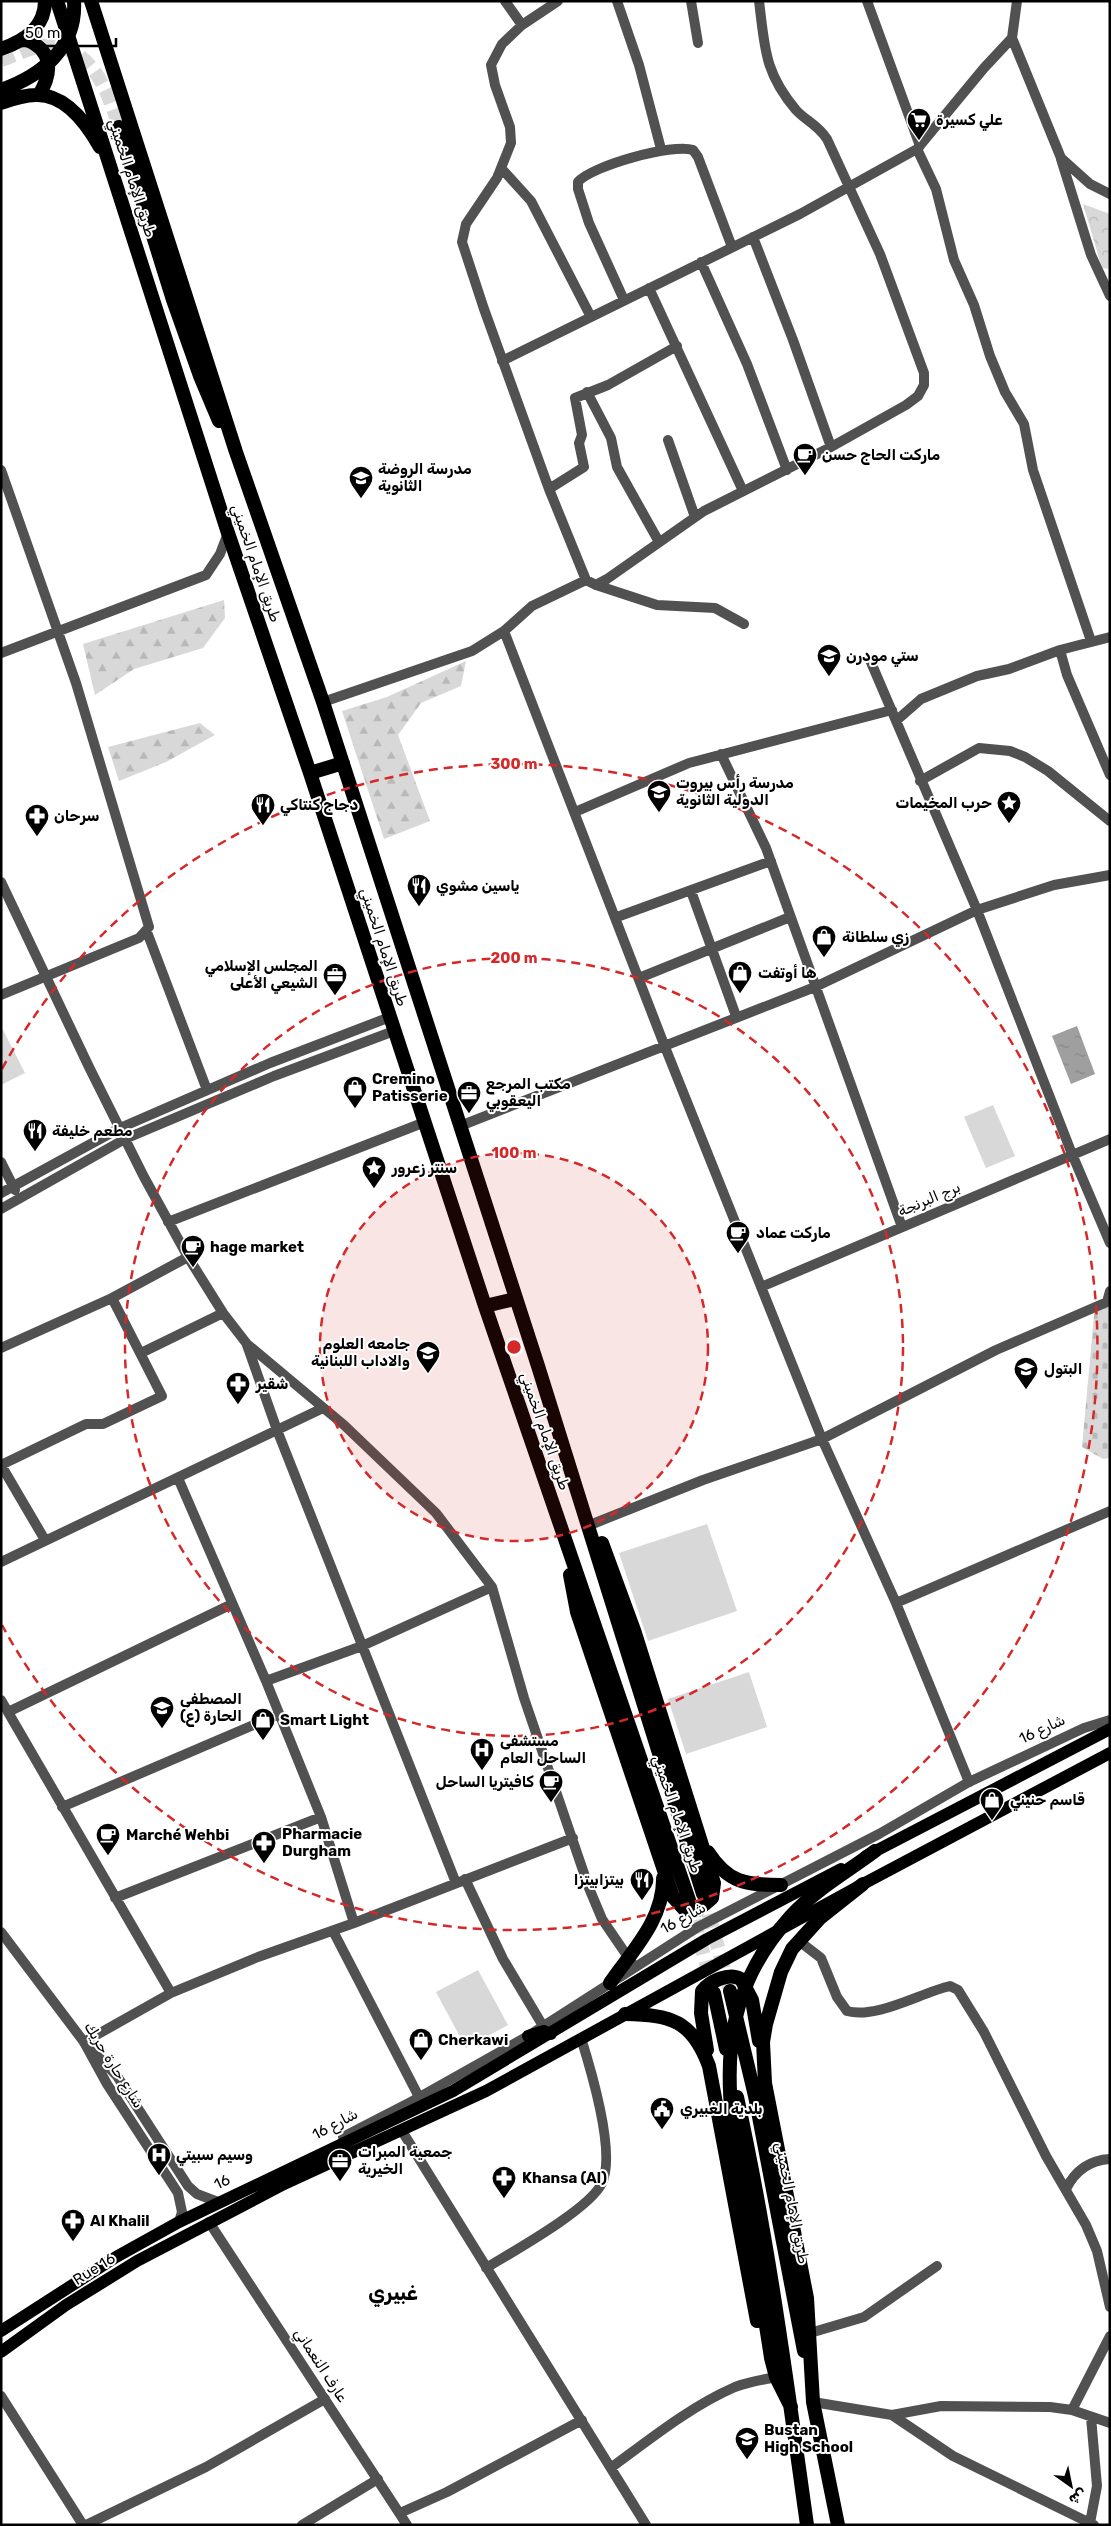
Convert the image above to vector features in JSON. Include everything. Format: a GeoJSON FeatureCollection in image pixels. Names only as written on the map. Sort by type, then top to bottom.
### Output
{"type":"FeatureCollection","features":[{"type":"Feature","properties":{"kind":"highway"},"geometry":{"type":"LineString","coordinates":[[1,49],[24,39],[39,24],[45,12],[45,1]]}},
{"type":"Feature","properties":{"kind":"highway","name":"طريق الإمام الخميني"},"geometry":{"type":"LineString","coordinates":[[57,1],[116,179],[228,533],[310,773],[485,1306],[689,1900]]}},
{"type":"Feature","properties":{"kind":"highway"},"geometry":{"type":"LineString","coordinates":[[1,90],[18,84],[36,74],[56,56],[71,31],[75,13],[74,1]]}},
{"type":"Feature","properties":{"kind":"highway","name":"طريق الإمام الخميني"},"geometry":{"type":"LineString","coordinates":[[91,1],[236,452],[343,763],[577,1493],[703,1894]]}},
{"type":"Feature","properties":{"kind":"highway"},"geometry":{"type":"LineString","coordinates":[[24,39],[42,50],[48,63],[48,76],[39,95]]}},
{"type":"Feature","properties":{"kind":"highway"},"geometry":{"type":"LineString","coordinates":[[1,103],[39,95],[55,99],[81,119],[96,139],[116,179]]}},
{"type":"Feature","properties":{"kind":"highway"},"geometry":{"type":"LineString","coordinates":[[120,127],[173,300],[200,376],[213,409],[236,452]]}},
{"type":"Feature","properties":{"kind":"highway"},"geometry":{"type":"LineString","coordinates":[[310,773],[343,763]]}},
{"type":"Feature","properties":{"kind":"highway"},"geometry":{"type":"LineString","coordinates":[[485,1306],[515,1299]]}},
{"type":"Feature","properties":{"kind":"highway"},"geometry":{"type":"LineString","coordinates":[[570,1554],[570,1578],[577,1612],[673,1897],[678,1904],[690,1911],[702,1908],[712,1898],[714,1889],[702,1842],[632,1625],[595,1523],[577,1493]]}},
{"type":"Feature","properties":{"kind":"highway"},"geometry":{"type":"LineString","coordinates":[[702,1842],[718,1866],[732,1878],[747,1884],[782,1885]]}},
{"type":"Feature","properties":{"kind":"highway"},"geometry":{"type":"LineString","coordinates":[[790,2401],[776,2377],[771,2358],[733,2135],[729,2065],[733,2031],[744,1989],[753,1970],[790,1917],[815,1894],[874,1851]]}},
{"type":"Feature","properties":{"kind":"highway"},"geometry":{"type":"LineString","coordinates":[[610,1983],[632,1963],[659,1906],[663,1890],[662,1862]]}},
{"type":"Feature","properties":{"kind":"highway"},"geometry":{"type":"LineString","coordinates":[[765,2084],[764,2042],[766,2024],[781,1972],[799,1941],[820,1918],[863,1884]]}},
{"type":"Feature","properties":{"kind":"highway"},"geometry":{"type":"LineString","coordinates":[[771,2358],[758,2326],[751,2298],[701,2013],[702,1991],[714,1982],[729,1976],[737,1977],[743,1982],[752,2000],[765,2084],[802,2272],[810,2333],[813,2397],[838,2525]]}},
{"type":"Feature","properties":{"kind":"highway","name":"طريق الإمام الخميني"},"geometry":{"type":"LineString","coordinates":[[730,1990],[755,2096],[813,2397]]}},
{"type":"Feature","properties":{"kind":"highway"},"geometry":{"type":"LineString","coordinates":[[714,1993],[754,2172],[790,2401],[807,2525]]}},
{"type":"Feature","properties":{"kind":"highway"},"geometry":{"type":"LineString","coordinates":[[625,2014],[658,2017],[680,2022],[695,2036],[709,2066]]}},
{"type":"Feature","properties":{"kind":"main road","name":"شارع 16"},"geometry":{"type":"LineString","coordinates":[[285,2170],[453,2092],[707,1939],[1110,1730]]}},
{"type":"Feature","properties":{"kind":"main road"},"geometry":{"type":"LineString","coordinates":[[208,2222],[284,2184],[456,2106],[863,1884],[1110,1753]]}},
{"type":"Feature","properties":{"kind":"main road"},"geometry":{"type":"LineString","coordinates":[[528,2036],[544,2031],[552,2035],[555,2041],[555,2048],[547,2058]]}},
{"type":"Feature","properties":{"kind":"main road","name":"16"},"geometry":{"type":"LineString","coordinates":[[179,2222],[200,2210],[285,2170]]}},
{"type":"Feature","properties":{"kind":"main road"},"geometry":{"type":"LineString","coordinates":[[1,2331],[116,2257],[179,2222]]}},
{"type":"Feature","properties":{"kind":"main road","name":"Rue 16"},"geometry":{"type":"LineString","coordinates":[[1,2352],[97,2286],[137,2261],[208,2222]]}},
{"type":"Feature","properties":{"kind":"street"},"geometry":{"type":"LineString","coordinates":[[505,1],[522,25]]}},
{"type":"Feature","properties":{"kind":"street"},"geometry":{"type":"LineString","coordinates":[[558,1],[522,25],[502,44],[491,65],[495,85],[510,126],[512,143],[502,169],[482,203],[466,224],[462,242],[502,361],[549,489],[591,582],[657,605],[715,608],[744,624]]}},
{"type":"Feature","properties":{"kind":"street"},"geometry":{"type":"LineString","coordinates":[[617,1],[639,65],[662,149]]}},
{"type":"Feature","properties":{"kind":"street"},"geometry":{"type":"LineString","coordinates":[[691,1],[698,43]]}},
{"type":"Feature","properties":{"kind":"street"},"geometry":{"type":"LineString","coordinates":[[323,702],[472,651],[504,631],[532,606],[591,582],[659,542],[695,517],[831,447],[906,405],[918,396],[924,385],[924,373],[880,254],[850,188],[820,129],[799,113],[774,81],[766,51],[759,1]]}},
{"type":"Feature","properties":{"kind":"street"},"geometry":{"type":"LineString","coordinates":[[867,1],[936,189],[954,260],[974,305],[990,356],[1005,392],[1024,424],[1034,470],[1091,641]]}},
{"type":"Feature","properties":{"kind":"street"},"geometry":{"type":"LineString","coordinates":[[1018,1],[1012,38],[1061,158],[1091,254],[1110,296]]}},
{"type":"Feature","properties":{"kind":"street"},"geometry":{"type":"LineString","coordinates":[[502,361],[850,188],[919,147],[984,68],[1012,38]]}},
{"type":"Feature","properties":{"kind":"street"},"geometry":{"type":"LineString","coordinates":[[624,300],[589,223],[578,189],[578,182],[589,174],[662,149],[678,147],[689,149],[696,153],[732,247]]}},
{"type":"Feature","properties":{"kind":"street"},"geometry":{"type":"LineString","coordinates":[[1061,158],[1090,184],[1110,194]]}},
{"type":"Feature","properties":{"kind":"street"},"geometry":{"type":"LineString","coordinates":[[502,169],[531,201],[591,317]]}},
{"type":"Feature","properties":{"kind":"street"},"geometry":{"type":"LineString","coordinates":[[753,237],[793,340],[831,447]]}},
{"type":"Feature","properties":{"kind":"street"},"geometry":{"type":"LineString","coordinates":[[701,262],[747,364],[787,470]]}},
{"type":"Feature","properties":{"kind":"street"},"geometry":{"type":"LineString","coordinates":[[649,288],[743,491]]}},
{"type":"Feature","properties":{"kind":"street"},"geometry":{"type":"LineString","coordinates":[[549,489],[584,467],[579,442],[582,431],[574,401],[575,398],[608,385],[677,346]]}},
{"type":"Feature","properties":{"kind":"street"},"geometry":{"type":"LineString","coordinates":[[588,392],[610,438],[617,468],[659,542]]}},
{"type":"Feature","properties":{"kind":"street"},"geometry":{"type":"LineString","coordinates":[[668,440],[695,517]]}},
{"type":"Feature","properties":{"kind":"street"},"geometry":{"type":"LineString","coordinates":[[1,470],[76,683],[149,919],[147,932],[207,1090]]}},
{"type":"Feature","properties":{"kind":"street"},"geometry":{"type":"LineString","coordinates":[[1,653],[58,633],[206,575],[220,554],[228,533]]}},
{"type":"Feature","properties":{"kind":"street"},"geometry":{"type":"LineString","coordinates":[[504,631],[760,1287],[822,1439],[896,1603],[969,1782]]}},
{"type":"Feature","properties":{"kind":"street"},"geometry":{"type":"LineString","coordinates":[[897,720],[921,699],[977,676],[1009,669],[1060,650],[1110,636]]}},
{"type":"Feature","properties":{"kind":"street"},"geometry":{"type":"LineString","coordinates":[[1060,650],[1067,675],[1110,775]]}},
{"type":"Feature","properties":{"kind":"street"},"geometry":{"type":"LineString","coordinates":[[870,660],[897,720],[920,781],[978,910],[1072,1154],[1110,1243]]}},
{"type":"Feature","properties":{"kind":"street"},"geometry":{"type":"LineString","coordinates":[[575,812],[690,763],[892,710]]}},
{"type":"Feature","properties":{"kind":"street"},"geometry":{"type":"LineString","coordinates":[[920,781],[979,748],[1010,751],[1025,757],[1048,771],[1110,822]]}},
{"type":"Feature","properties":{"kind":"street"},"geometry":{"type":"LineString","coordinates":[[721,754],[751,813],[771,862],[902,1227]]}},
{"type":"Feature","properties":{"kind":"street"},"geometry":{"type":"LineString","coordinates":[[617,917],[771,862]]}},
{"type":"Feature","properties":{"kind":"street"},"geometry":{"type":"LineString","coordinates":[[460,1126],[815,986],[978,910],[1054,885],[1110,875]]}},
{"type":"Feature","properties":{"kind":"street"},"geometry":{"type":"LineString","coordinates":[[1,882],[125,1139],[168,1222],[223,1313],[247,1344],[323,1408],[436,1513],[492,1587],[524,1698],[602,1919],[632,1963]]}},
{"type":"Feature","properties":{"kind":"street"},"geometry":{"type":"LineString","coordinates":[[691,891],[736,1016]]}},
{"type":"Feature","properties":{"kind":"street"},"geometry":{"type":"LineString","coordinates":[[639,978],[790,917]]}},
{"type":"Feature","properties":{"kind":"street"},"geometry":{"type":"LineString","coordinates":[[1,995],[139,938],[147,932]]}},
{"type":"Feature","properties":{"kind":"street"},"geometry":{"type":"LineString","coordinates":[[1,1193],[120,1128],[207,1090],[270,1063],[392,1024]]}},
{"type":"Feature","properties":{"kind":"street"},"geometry":{"type":"LineString","coordinates":[[1,1210],[125,1139],[392,1024]]}},
{"type":"Feature","properties":{"kind":"street"},"geometry":{"type":"LineString","coordinates":[[168,1222],[425,1122]]}},
{"type":"Feature","properties":{"kind":"street","name":"برج البرنجة"},"geometry":{"type":"LineString","coordinates":[[760,1287],[1110,1139]]}},
{"type":"Feature","properties":{"kind":"street"},"geometry":{"type":"LineString","coordinates":[[1,1162],[19,1198]]}},
{"type":"Feature","properties":{"kind":"street"},"geometry":{"type":"LineString","coordinates":[[1,1348],[112,1298],[188,1257]]}},
{"type":"Feature","properties":{"kind":"street"},"geometry":{"type":"LineString","coordinates":[[595,1523],[703,1480],[822,1439],[996,1350],[1106,1302],[1110,1291]]}},
{"type":"Feature","properties":{"kind":"street"},"geometry":{"type":"LineString","coordinates":[[45,1540],[1,1465],[86,1424],[104,1424],[162,1396],[112,1298]]}},
{"type":"Feature","properties":{"kind":"street"},"geometry":{"type":"LineString","coordinates":[[141,1353],[223,1313]]}},
{"type":"Feature","properties":{"kind":"street"},"geometry":{"type":"LineString","coordinates":[[247,1344],[277,1430],[362,1646],[461,1881],[542,2026]]}},
{"type":"Feature","properties":{"kind":"street"},"geometry":{"type":"LineString","coordinates":[[1,1562],[323,1408]]}},
{"type":"Feature","properties":{"kind":"street"},"geometry":{"type":"LineString","coordinates":[[178,1478],[266,1681],[321,1817],[354,1923]]}},
{"type":"Feature","properties":{"kind":"street"},"geometry":{"type":"LineString","coordinates":[[896,1603],[1110,1511]]}},
{"type":"Feature","properties":{"kind":"street"},"geometry":{"type":"LineString","coordinates":[[266,1681],[362,1646],[492,1587]]}},
{"type":"Feature","properties":{"kind":"street"},"geometry":{"type":"LineString","coordinates":[[8,1712],[232,1604]]}},
{"type":"Feature","properties":{"kind":"street"},"geometry":{"type":"LineString","coordinates":[[1,1700],[171,1993]]}},
{"type":"Feature","properties":{"kind":"street"},"geometry":{"type":"LineString","coordinates":[[62,1807],[279,1714]]}},
{"type":"Feature","properties":{"kind":"street","name":"شارع 16"},"geometry":{"type":"LineString","coordinates":[[632,1963],[879,1834],[969,1782],[1084,1728],[1110,1720]]}},
{"type":"Feature","properties":{"kind":"street"},"geometry":{"type":"LineString","coordinates":[[115,1898],[321,1817]]}},
{"type":"Feature","properties":{"kind":"street"},"geometry":{"type":"LineString","coordinates":[[218,2202],[207,2199],[188,2186],[117,2076],[84,2042],[171,1993],[266,1954],[333,1931],[573,1838]]}},
{"type":"Feature","properties":{"kind":"street"},"geometry":{"type":"LineString","coordinates":[[333,1931],[419,2097]]}},
{"type":"Feature","properties":{"kind":"street","name":"شارع حارة حريك"},"geometry":{"type":"LineString","coordinates":[[1,1932],[84,2042],[98,2070],[178,2193],[182,2202],[179,2222]]}},
{"type":"Feature","properties":{"kind":"street"},"geometry":{"type":"LineString","coordinates":[[799,1941],[821,1958],[837,1997],[847,2012],[854,2013],[873,2010],[950,1986],[958,1990],[984,2032],[1042,2148],[1066,2189],[1097,2251],[1110,2307]]}},
{"type":"Feature","properties":{"kind":"street","name":"شارع 16"},"geometry":{"type":"LineString","coordinates":[[285,2170],[528,2036],[610,1983]]}},
{"type":"Feature","properties":{"kind":"street"},"geometry":{"type":"LineString","coordinates":[[486,2268],[539,2236],[585,2203],[602,2184],[607,2162],[594,2080],[581,2038]]}},
{"type":"Feature","properties":{"kind":"street"},"geometry":{"type":"LineString","coordinates":[[142,2138],[153,2131]]}},
{"type":"Feature","properties":{"kind":"street"},"geometry":{"type":"LineString","coordinates":[[402,2131],[612,2467],[646,2525]]}},
{"type":"Feature","properties":{"kind":"street"},"geometry":{"type":"LineString","coordinates":[[1066,2189],[1081,2169],[1094,2162],[1110,2159]]}},
{"type":"Feature","properties":{"kind":"street","name":"عارف النعماني"},"geometry":{"type":"LineString","coordinates":[[208,2222],[407,2525]]}},
{"type":"Feature","properties":{"kind":"street"},"geometry":{"type":"LineString","coordinates":[[810,2333],[864,2317],[938,2266]]}},
{"type":"Feature","properties":{"kind":"street"},"geometry":{"type":"LineString","coordinates":[[1072,2410],[1110,2336]]}},
{"type":"Feature","properties":{"kind":"street"},"geometry":{"type":"LineString","coordinates":[[612,2467],[666,2428],[722,2393],[751,2382],[776,2377]]}},
{"type":"Feature","properties":{"kind":"street"},"geometry":{"type":"LineString","coordinates":[[1,2396],[85,2525],[206,2468],[325,2399]]}},
{"type":"Feature","properties":{"kind":"street"},"geometry":{"type":"LineString","coordinates":[[813,2397],[892,2415],[953,2456],[1092,2524],[1097,2486],[1091,2417]]}},
{"type":"Feature","properties":{"kind":"street"},"geometry":{"type":"LineString","coordinates":[[892,2415],[941,2406],[1050,2407],[1072,2410],[1110,2423]]}},
{"type":"Feature","properties":{"kind":"street"},"geometry":{"type":"LineString","coordinates":[[400,2513],[447,2492],[582,2420]]}},
{"type":"Feature","properties":{"kind":"street"},"geometry":{"type":"LineString","coordinates":[[302,2525],[378,2479]]}},
{"type":"Feature","properties":{"kind":"green space"},"geometry":{"type":"Polygon","coordinates":[[[1083,204],[1110,214],[1110,269],[1102,268],[1083,204]]]}},
{"type":"Feature","properties":{"kind":"green space"},"geometry":{"type":"Polygon","coordinates":[[[224,600],[225,618],[203,648],[134,669],[95,695],[83,644],[224,600]]]}},
{"type":"Feature","properties":{"kind":"green space"},"geometry":{"type":"Polygon","coordinates":[[[466,661],[461,686],[421,703],[398,735],[430,821],[384,839],[342,711],[387,697],[466,661]]]}},
{"type":"Feature","properties":{"kind":"green space"},"geometry":{"type":"Polygon","coordinates":[[[200,723],[215,735],[166,762],[119,781],[108,747],[200,723]]]}},
{"type":"Feature","properties":{"kind":"green space"},"geometry":{"type":"Polygon","coordinates":[[[1,1026],[25,1073],[1,1085],[1,1026]]]}},
{"type":"Feature","properties":{"kind":"green space"},"geometry":{"type":"Polygon","coordinates":[[[993,1105],[1015,1156],[986,1168],[964,1117],[993,1105]]]}},
{"type":"Feature","properties":{"kind":"green space"},"geometry":{"type":"Polygon","coordinates":[[[1110,1301],[1110,1458],[1103,1459],[1082,1447],[1095,1305],[1110,1301]]]}},
{"type":"Feature","properties":{"kind":"green space"},"geometry":{"type":"Polygon","coordinates":[[[707,1524],[737,1611],[648,1641],[619,1553],[707,1524]]]}},
{"type":"Feature","properties":{"kind":"green space"},"geometry":{"type":"Polygon","coordinates":[[[749,1672],[767,1727],[686,1754],[668,1699],[749,1672]]]}},
{"type":"Feature","properties":{"kind":"green space"},"geometry":{"type":"Polygon","coordinates":[[[478,1970],[508,2025],[466,2048],[436,1992],[478,1970]]]}},
{"type":"Feature","properties":{"kind":"water"},"geometry":{"type":"Polygon","coordinates":[[[1077,1026],[1095,1074],[1071,1084],[1052,1036],[1077,1026]]]}},
{"type":"Feature","properties":{"kind":"tunnel"},"geometry":{"type":"LineString","coordinates":[[1,60],[45,46],[61,47],[74,53],[86,61],[103,85],[119,127]]}},
{"type":"Feature","properties":{"kind":"tunnel"},"geometry":{"type":"LineString","coordinates":[[703,1894],[729,1987]]}},
{"type":"Feature","properties":{"kind":"tunnel"},"geometry":{"type":"LineString","coordinates":[[689,1900],[711,1982]]}},
{"type":"Feature","properties":{"kind":"place","name":"علي كسيرة"},"geometry":{"type":"Point","coordinates":[919,141]}},
{"type":"Feature","properties":{"kind":"place","name":"ماركت الحاج حسن"},"geometry":{"type":"Point","coordinates":[805,476]}},
{"type":"Feature","properties":{"kind":"place","name":"مدرسة الروضة الثانوية"},"geometry":{"type":"Point","coordinates":[361,499]}},
{"type":"Feature","properties":{"kind":"place","name":"ستي مودرن"},"geometry":{"type":"Point","coordinates":[829,677]}},
{"type":"Feature","properties":{"kind":"place","name":"مدرسة رأس بيروت الدولية الثانوية"},"geometry":{"type":"Point","coordinates":[659,813]}},
{"type":"Feature","properties":{"kind":"place","name":"حرب المخيمات"},"geometry":{"type":"Point","coordinates":[1009,824]}},
{"type":"Feature","properties":{"kind":"place","name":"دجاج كنتاكي"},"geometry":{"type":"Point","coordinates":[263,826]}},
{"type":"Feature","properties":{"kind":"place","name":"سرحان"},"geometry":{"type":"Point","coordinates":[37,837]}},
{"type":"Feature","properties":{"kind":"place","name":"ياسين مشوي"},"geometry":{"type":"Point","coordinates":[419,907]}},
{"type":"Feature","properties":{"kind":"place","name":"زي سلطانة"},"geometry":{"type":"Point","coordinates":[824,958]}},
{"type":"Feature","properties":{"kind":"place","name":"ها أوتفت"},"geometry":{"type":"Point","coordinates":[740,994]}},
{"type":"Feature","properties":{"kind":"place","name":"المجلس الإسلامي الشيعي الأعلى"},"geometry":{"type":"Point","coordinates":[335,996]}},
{"type":"Feature","properties":{"kind":"place","name":"Cremino Patisserie"},"geometry":{"type":"Point","coordinates":[355,1109]}},
{"type":"Feature","properties":{"kind":"place","name":"مكتب المرجع اليعقوبي"},"geometry":{"type":"Point","coordinates":[469,1114]}},
{"type":"Feature","properties":{"kind":"place","name":"مطعم خليفة"},"geometry":{"type":"Point","coordinates":[35,1152]}},
{"type":"Feature","properties":{"kind":"place","name":"سنتر زعرور"},"geometry":{"type":"Point","coordinates":[374,1189]}},
{"type":"Feature","properties":{"kind":"place","name":"ماركت عماد"},"geometry":{"type":"Point","coordinates":[738,1254]}},
{"type":"Feature","properties":{"kind":"place","name":"hage market"},"geometry":{"type":"Point","coordinates":[193,1268]}},
{"type":"Feature","properties":{"kind":"place","name":"جامعه العلوم والاداب اللبنانية"},"geometry":{"type":"Point","coordinates":[428,1374]}},
{"type":"Feature","properties":{"kind":"place","name":"البتول"},"geometry":{"type":"Point","coordinates":[1026,1390]}},
{"type":"Feature","properties":{"kind":"place","name":"شقير"},"geometry":{"type":"Point","coordinates":[238,1405]}},
{"type":"Feature","properties":{"kind":"place","name":"المصطفى الحارة (ع)"},"geometry":{"type":"Point","coordinates":[162,1729]}},
{"type":"Feature","properties":{"kind":"place","name":"Smart Light"},"geometry":{"type":"Point","coordinates":[263,1741]}},
{"type":"Feature","properties":{"kind":"place","name":"مستشفى الساحل العام"},"geometry":{"type":"Point","coordinates":[482,1771]}},
{"type":"Feature","properties":{"kind":"place","name":"كافيتريا الساحل"},"geometry":{"type":"Point","coordinates":[551,1803]}},
{"type":"Feature","properties":{"kind":"place","name":"قاسم حنيني"},"geometry":{"type":"Point","coordinates":[992,1821]}},
{"type":"Feature","properties":{"kind":"place","name":"Marché Wehbi"},"geometry":{"type":"Point","coordinates":[108,1856]}},
{"type":"Feature","properties":{"kind":"place","name":"Pharmacie Durgham"},"geometry":{"type":"Point","coordinates":[264,1864]}},
{"type":"Feature","properties":{"kind":"place","name":"بيتزابيتزا"},"geometry":{"type":"Point","coordinates":[642,1901]}},
{"type":"Feature","properties":{"kind":"place","name":"Cherkawi"},"geometry":{"type":"Point","coordinates":[421,2061]}},
{"type":"Feature","properties":{"kind":"place","name":"بلدية الغبيري"},"geometry":{"type":"Point","coordinates":[662,2130]}},
{"type":"Feature","properties":{"kind":"place","name":"وسيم سبيتي"},"geometry":{"type":"Point","coordinates":[159,2176]}},
{"type":"Feature","properties":{"kind":"place","name":"جمعية المبرات الخيرية"},"geometry":{"type":"Point","coordinates":[340,2182]}},
{"type":"Feature","properties":{"kind":"place","name":"Khansa (Al)"},"geometry":{"type":"Point","coordinates":[504,2199]}},
{"type":"Feature","properties":{"kind":"place","name":"Al Khalil"},"geometry":{"type":"Point","coordinates":[73,2242]}},
{"type":"Feature","properties":{"kind":"place","name":"Bustan High School"},"geometry":{"type":"Point","coordinates":[747,2460]}},
{"type":"Feature","properties":{"kind":"district","name":"غبيري"},"geometry":{"type":"Point","coordinates":[393,2293]}}]}
